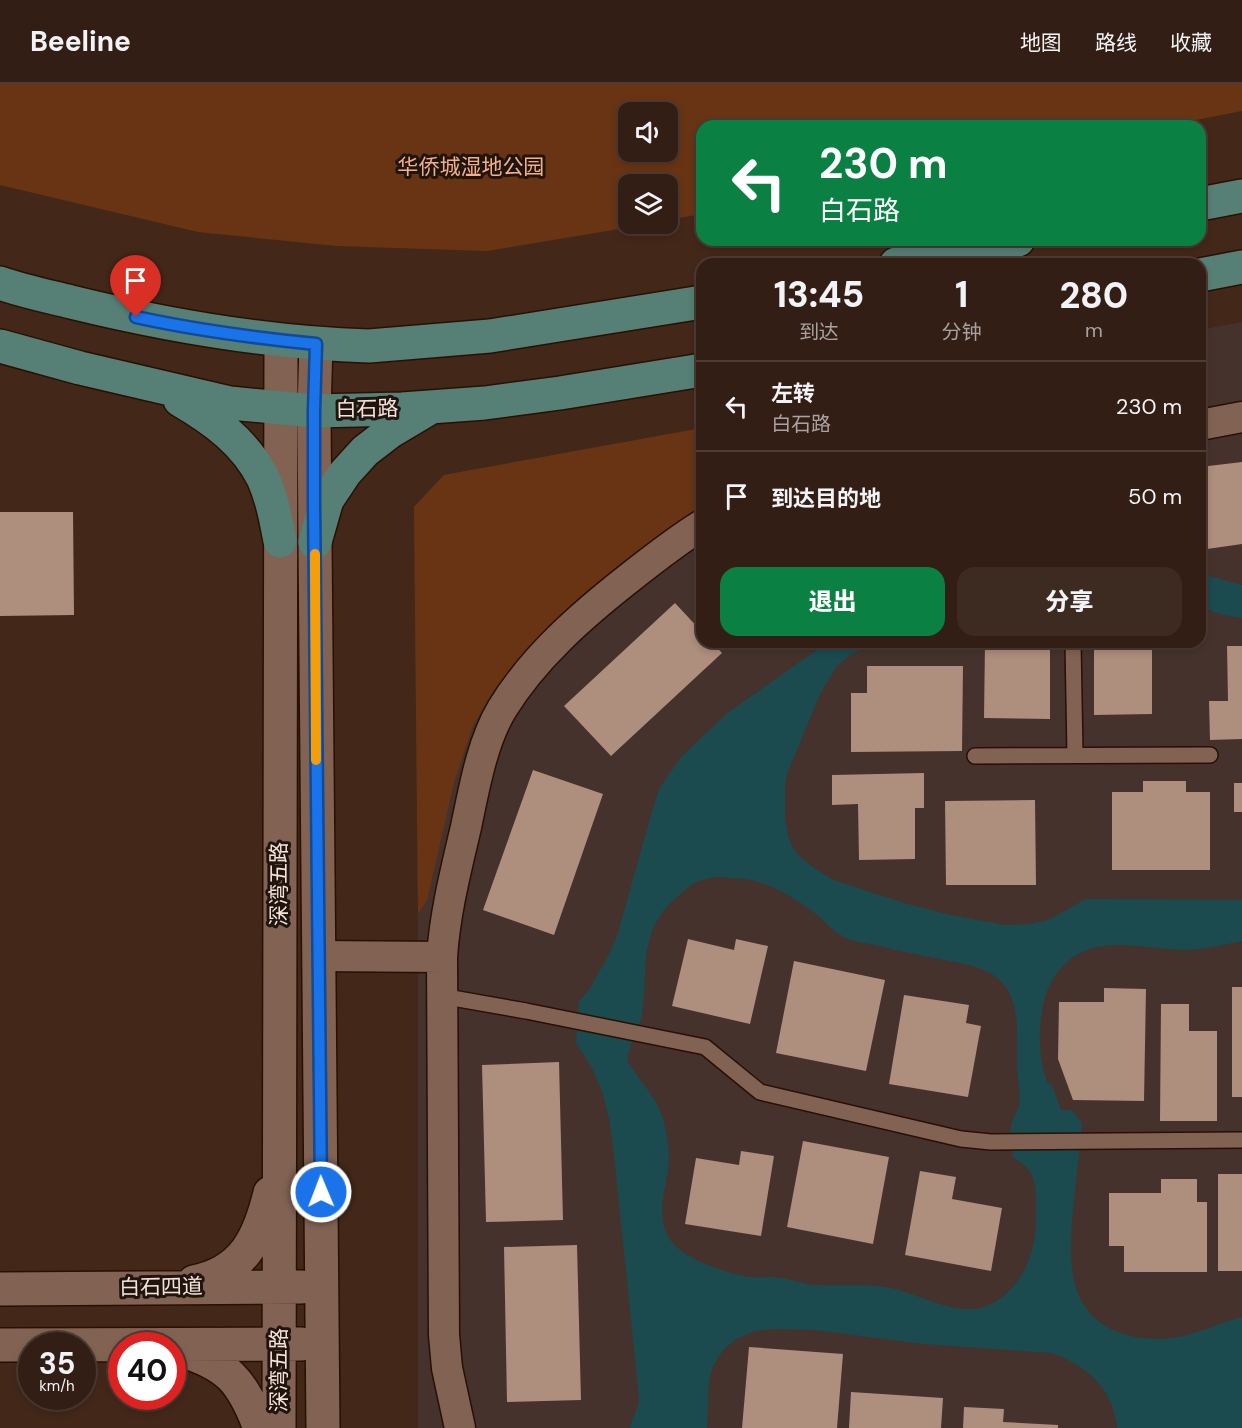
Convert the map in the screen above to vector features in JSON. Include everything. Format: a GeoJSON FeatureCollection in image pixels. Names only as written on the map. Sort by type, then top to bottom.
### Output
{"type":"FeatureCollection","features":[{"type":"Feature","properties":{"kind":"main road"},"geometry":{"type":"LineString","coordinates":[[1206,203],[1242,196]]}},
{"type":"Feature","properties":{"kind":"main road"},"geometry":{"type":"LineString","coordinates":[[926,258],[988,246]]}},
{"type":"Feature","properties":{"kind":"main road"},"geometry":{"type":"LineString","coordinates":[[1206,274],[1242,267]]}},
{"type":"Feature","properties":{"kind":"main road"},"geometry":{"type":"LineString","coordinates":[[0,283],[177,326],[316,344],[369,345],[490,336],[696,303]]}},
{"type":"Feature","properties":{"kind":"main road","name":"白石路"},"geometry":{"type":"LineString","coordinates":[[0,345],[80,368],[230,403],[314,411],[402,409],[484,403],[560,393],[696,370]]}},
{"type":"Feature","properties":{"kind":"main road"},"geometry":{"type":"LineString","coordinates":[[155,386],[204,414],[247,452],[263,479],[273,507],[280,541]]}},
{"type":"Feature","properties":{"kind":"main road"},"geometry":{"type":"LineString","coordinates":[[315,542],[327,500],[345,472],[365,451],[390,431],[432,407]]}},
{"type":"Feature","properties":{"kind":"street","name":"深湾五路"},"geometry":{"type":"LineString","coordinates":[[279,1428],[281,340]]}},
{"type":"Feature","properties":{"kind":"street","name":"深湾五路"},"geometry":{"type":"LineString","coordinates":[[316,344],[314,411],[323,1428]]}},
{"type":"Feature","properties":{"kind":"street"},"geometry":{"type":"LineString","coordinates":[[1206,424],[1242,417]]}},
{"type":"Feature","properties":{"kind":"street"},"geometry":{"type":"LineString","coordinates":[[460,1428],[447,1368],[444,1335],[442,957],[446,914],[479,767],[500,712],[514,690],[536,664],[599,602],[678,540],[696,529]]}},
{"type":"Feature","properties":{"kind":"street"},"geometry":{"type":"LineString","coordinates":[[318,956],[442,957]]}},
{"type":"Feature","properties":{"kind":"street"},"geometry":{"type":"LineString","coordinates":[[166,1287],[206,1280],[237,1262],[254,1241],[264,1217],[279,1157]]}},
{"type":"Feature","properties":{"kind":"street","name":"白石四道"},"geometry":{"type":"LineString","coordinates":[[0,1289],[322,1287]]}},
{"type":"Feature","properties":{"kind":"street"},"geometry":{"type":"LineString","coordinates":[[186,1346],[323,1344]]}},
{"type":"Feature","properties":{"kind":"street"},"geometry":{"type":"LineString","coordinates":[[0,1345],[108,1346]]}},
{"type":"Feature","properties":{"kind":"street"},"geometry":{"type":"LineString","coordinates":[[186,1352],[221,1367],[234,1379],[244,1393],[260,1428]]}},
{"type":"Feature","properties":{"kind":"lane"},"geometry":{"type":"LineString","coordinates":[[1073,648],[1075,755]]}},
{"type":"Feature","properties":{"kind":"lane"},"geometry":{"type":"LineString","coordinates":[[975,756],[1210,755]]}},
{"type":"Feature","properties":{"kind":"lane"},"geometry":{"type":"LineString","coordinates":[[441,996],[705,1047],[760,1092],[961,1139],[991,1142],[1242,1140]]}},
{"type":"Feature","properties":{"kind":"shaded area"},"geometry":{"type":"Polygon","coordinates":[[[1242,322],[1242,1428],[418,1428],[418,914],[414,507],[444,475],[696,429],[696,648],[1206,648],[1206,329],[1242,322]]]}},
{"type":"Feature","properties":{"kind":"green space","name":"华侨城湿地公园"},"geometry":{"type":"Polygon","coordinates":[[[0,84],[1242,84],[1242,111],[1196,120],[696,120],[696,215],[678,218],[678,174],[618,174],[618,229],[487,251],[337,246],[198,232],[0,185],[0,84]]]}},
{"type":"Feature","properties":{"kind":"green space"},"geometry":{"type":"Polygon","coordinates":[[[696,429],[696,511],[582,595],[526,649],[493,691],[472,728],[454,783],[427,900],[418,914],[414,507],[444,475],[696,429]]]}},
{"type":"Feature","properties":{"kind":"water"},"geometry":{"type":"Polygon","coordinates":[[[1206,574],[1242,585],[1242,618],[1206,609],[1206,574]]]}},
{"type":"Feature","properties":{"kind":"water"},"geometry":{"type":"Polygon","coordinates":[[[820,648],[865,648],[850,655],[836,667],[820,694],[787,774],[785,819],[788,835],[800,857],[817,870],[834,880],[904,903],[951,915],[1006,925],[1030,924],[1048,920],[1086,899],[1242,900],[1242,941],[1190,950],[1103,946],[1074,957],[1061,968],[1047,992],[1042,1012],[1040,1042],[1047,1082],[1052,1085],[1061,1110],[1072,1110],[1082,1123],[1072,1218],[1071,1252],[1076,1288],[1083,1304],[1105,1326],[1120,1333],[1154,1339],[1190,1334],[1242,1317],[1242,1428],[1117,1428],[1110,1401],[1096,1380],[1076,1364],[1051,1353],[924,1344],[814,1330],[774,1329],[755,1331],[736,1339],[723,1350],[713,1366],[709,1382],[707,1428],[630,1428],[639,1398],[613,1146],[602,1091],[591,1066],[576,1043],[579,1001],[588,991],[617,936],[659,789],[681,757],[726,714],[820,648]],[[739,878],[705,879],[691,885],[664,911],[655,924],[647,951],[641,1019],[627,1061],[652,1095],[663,1118],[669,1157],[662,1207],[665,1231],[672,1242],[688,1255],[730,1273],[750,1277],[773,1277],[817,1285],[886,1287],[962,1309],[975,1309],[997,1301],[1014,1286],[1026,1267],[1033,1245],[1036,1220],[1036,1191],[1033,1178],[1026,1167],[1013,1158],[1011,1125],[1020,1095],[1016,1017],[1008,990],[987,971],[969,965],[843,937],[793,898],[760,882],[739,878]]]}},
{"type":"Feature","properties":{"kind":"building"},"geometry":{"type":"Polygon","coordinates":[[[1242,462],[1242,544],[1206,549],[1206,466],[1242,462]]]}},
{"type":"Feature","properties":{"kind":"building"},"geometry":{"type":"Polygon","coordinates":[[[0,512],[73,512],[74,615],[0,616],[0,512]]]}},
{"type":"Feature","properties":{"kind":"building"},"geometry":{"type":"Polygon","coordinates":[[[675,603],[696,626],[696,648],[717,648],[722,653],[611,756],[564,706],[675,603]]]}},
{"type":"Feature","properties":{"kind":"building"},"geometry":{"type":"Polygon","coordinates":[[[1227,646],[1242,646],[1242,739],[1210,740],[1209,701],[1228,701],[1227,646]]]}},
{"type":"Feature","properties":{"kind":"building"},"geometry":{"type":"Polygon","coordinates":[[[985,648],[1050,648],[1050,719],[984,718],[985,648]]]}},
{"type":"Feature","properties":{"kind":"building"},"geometry":{"type":"Polygon","coordinates":[[[1094,648],[1152,648],[1152,714],[1094,715],[1094,648]]]}},
{"type":"Feature","properties":{"kind":"building"},"geometry":{"type":"Polygon","coordinates":[[[867,666],[963,666],[962,751],[851,752],[851,693],[867,693],[867,666]]]}},
{"type":"Feature","properties":{"kind":"building"},"geometry":{"type":"Polygon","coordinates":[[[533,770],[603,794],[554,935],[483,910],[533,770]]]}},
{"type":"Feature","properties":{"kind":"building"},"geometry":{"type":"Polygon","coordinates":[[[924,773],[924,808],[915,808],[915,859],[859,860],[858,804],[832,805],[832,775],[924,773]]]}},
{"type":"Feature","properties":{"kind":"building"},"geometry":{"type":"Polygon","coordinates":[[[1143,781],[1186,781],[1186,792],[1210,792],[1210,870],[1112,870],[1112,792],[1143,792],[1143,781]]]}},
{"type":"Feature","properties":{"kind":"building"},"geometry":{"type":"Polygon","coordinates":[[[1234,783],[1242,783],[1242,812],[1234,812],[1234,783]]]}},
{"type":"Feature","properties":{"kind":"building"},"geometry":{"type":"Polygon","coordinates":[[[1035,800],[1036,885],[946,885],[945,801],[1035,800]]]}},
{"type":"Feature","properties":{"kind":"building"},"geometry":{"type":"Polygon","coordinates":[[[688,939],[734,950],[736,939],[768,946],[750,1024],[672,1006],[688,939]]]}},
{"type":"Feature","properties":{"kind":"building"},"geometry":{"type":"Polygon","coordinates":[[[794,961],[885,980],[866,1071],[776,1053],[794,961]]]}},
{"type":"Feature","properties":{"kind":"building"},"geometry":{"type":"Polygon","coordinates":[[[1232,987],[1242,987],[1242,1097],[1232,1097],[1232,987]]]}},
{"type":"Feature","properties":{"kind":"building"},"geometry":{"type":"Polygon","coordinates":[[[1104,988],[1146,989],[1144,1101],[1073,1100],[1058,1059],[1059,1002],[1104,1002],[1104,988]]]}},
{"type":"Feature","properties":{"kind":"building"},"geometry":{"type":"Polygon","coordinates":[[[904,995],[969,1005],[966,1023],[981,1026],[968,1097],[889,1084],[904,995]]]}},
{"type":"Feature","properties":{"kind":"building"},"geometry":{"type":"Polygon","coordinates":[[[1161,1004],[1189,1004],[1189,1031],[1217,1031],[1217,1121],[1160,1121],[1161,1004]]]}},
{"type":"Feature","properties":{"kind":"building"},"geometry":{"type":"Polygon","coordinates":[[[559,1062],[563,1220],[486,1222],[482,1065],[559,1062]]]}},
{"type":"Feature","properties":{"kind":"building"},"geometry":{"type":"Polygon","coordinates":[[[803,1141],[889,1157],[873,1244],[787,1227],[803,1141]]]}},
{"type":"Feature","properties":{"kind":"building"},"geometry":{"type":"Polygon","coordinates":[[[741,1151],[774,1156],[761,1236],[685,1224],[696,1158],[739,1165],[741,1151]]]}},
{"type":"Feature","properties":{"kind":"building"},"geometry":{"type":"Polygon","coordinates":[[[920,1171],[956,1177],[952,1199],[1002,1208],[991,1271],[905,1255],[920,1171]]]}},
{"type":"Feature","properties":{"kind":"building"},"geometry":{"type":"Polygon","coordinates":[[[1218,1174],[1242,1174],[1242,1271],[1218,1271],[1218,1174]]]}},
{"type":"Feature","properties":{"kind":"building"},"geometry":{"type":"Polygon","coordinates":[[[1161,1179],[1197,1179],[1197,1202],[1207,1202],[1207,1272],[1124,1272],[1124,1246],[1109,1246],[1109,1193],[1161,1193],[1161,1179]]]}},
{"type":"Feature","properties":{"kind":"building"},"geometry":{"type":"Polygon","coordinates":[[[577,1245],[581,1400],[507,1402],[504,1247],[577,1245]]]}},
{"type":"Feature","properties":{"kind":"building"},"geometry":{"type":"Polygon","coordinates":[[[749,1347],[843,1354],[837,1428],[742,1428],[749,1347]]]}},
{"type":"Feature","properties":{"kind":"building"},"geometry":{"type":"Polygon","coordinates":[[[851,1392],[943,1398],[941,1428],[849,1428],[851,1392]]]}},
{"type":"Feature","properties":{"kind":"building"},"geometry":{"type":"Polygon","coordinates":[[[964,1407],[1004,1409],[1003,1422],[1058,1425],[1058,1428],[963,1428],[964,1407]]]}},
{"type":"Feature","properties":{"kind":"slow traffic"},"geometry":{"type":"LineString","coordinates":[[315,554],[316,760]]}},
{"type":"Feature","properties":{"kind":"route"},"geometry":{"type":"LineString","coordinates":[[136,317],[177,326],[316,344],[314,502],[321,1192]]}}]}
